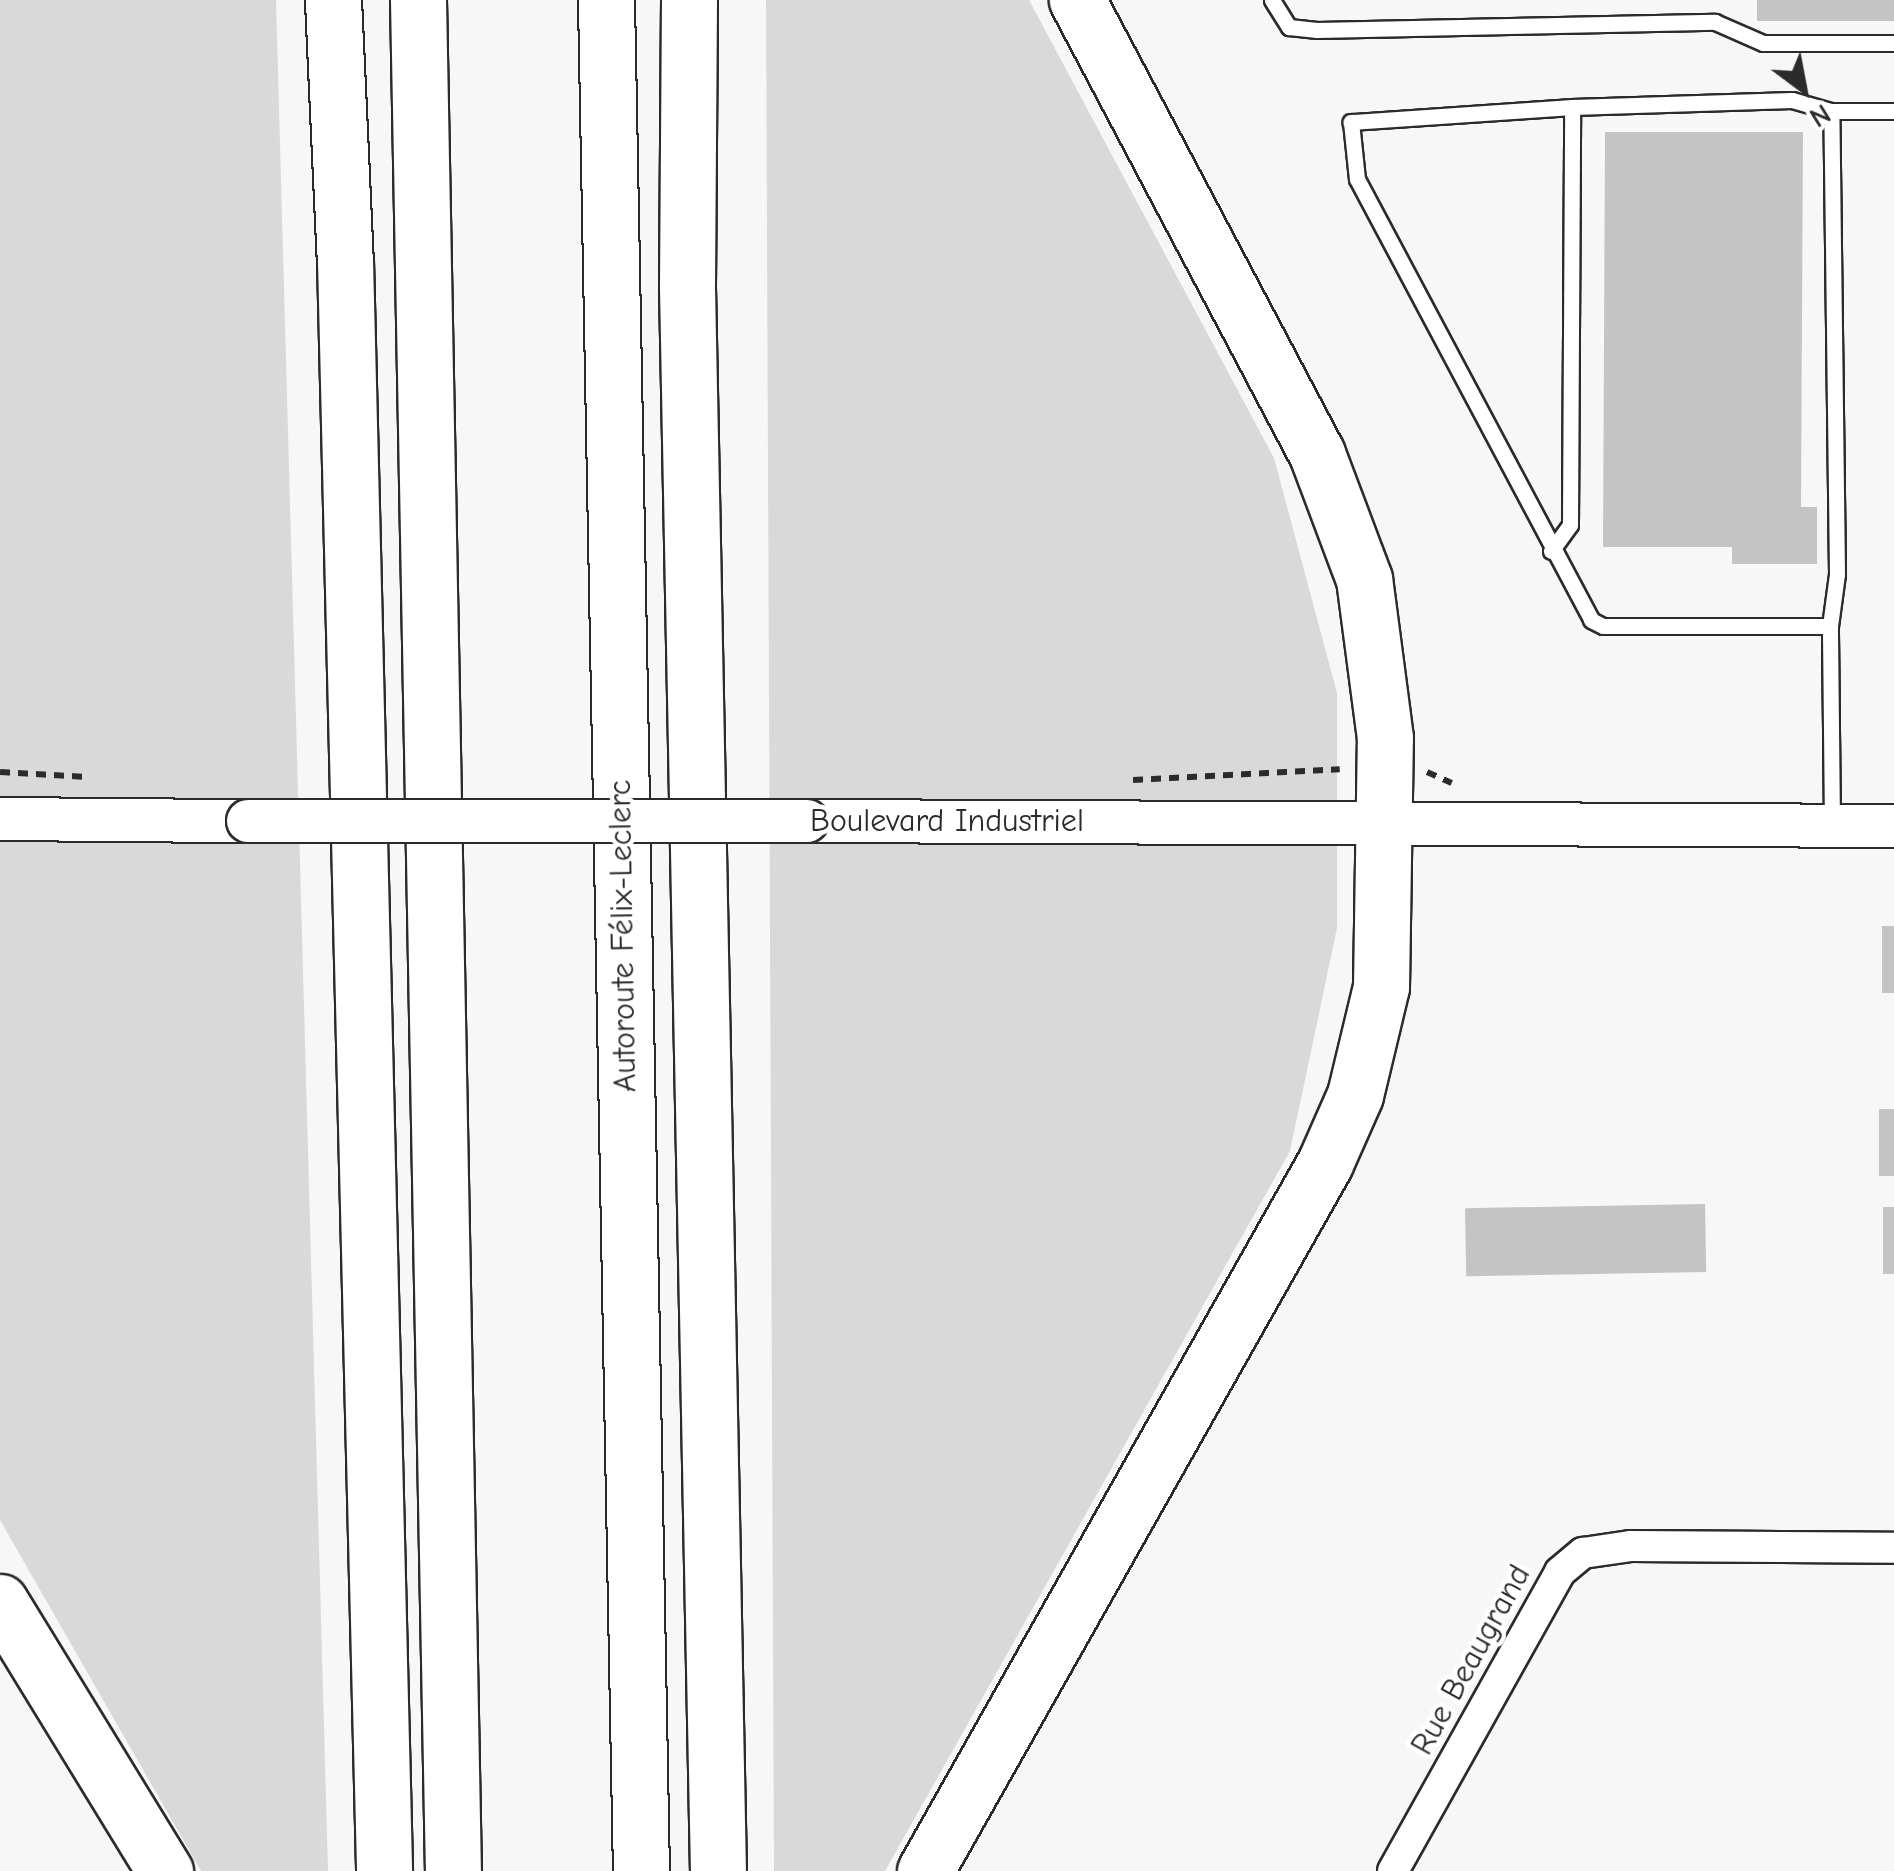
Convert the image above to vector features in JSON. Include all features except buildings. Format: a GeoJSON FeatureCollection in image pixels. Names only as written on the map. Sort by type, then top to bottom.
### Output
{"type":"FeatureCollection","features":[{"type":"Feature","properties":{"kind":"highway"},"geometry":{"type":"LineString","coordinates":[[333,0],[384,1871]]}},
{"type":"Feature","properties":{"kind":"highway"},"geometry":{"type":"LineString","coordinates":[[418,0],[453,1871]]}},
{"type":"Feature","properties":{"kind":"highway","name":"Autoroute Félix-Leclerc"},"geometry":{"type":"LineString","coordinates":[[606,0],[641,1871]]}},
{"type":"Feature","properties":{"kind":"highway"},"geometry":{"type":"LineString","coordinates":[[689,0],[688,307],[718,1871]]}},
{"type":"Feature","properties":{"kind":"highway"},"geometry":{"type":"LineString","coordinates":[[925,1871],[1340,1130],[1365,1064],[1381,987],[1386,820],[1376,642],[1344,515],[1078,0]]}},
{"type":"Feature","properties":{"kind":"highway"},"geometry":{"type":"LineString","coordinates":[[0,1602],[166,1871]]}},
{"type":"Feature","properties":{"kind":"street","name":"Boulevard Industriel"},"geometry":{"type":"LineString","coordinates":[[0,819],[1386,820],[1608,830],[1894,826]]}},
{"type":"Feature","properties":{"kind":"street","name":"Rue Beaugrand"},"geometry":{"type":"LineString","coordinates":[[1393,1871],[1560,1572],[1583,1553],[1631,1546],[1894,1548]]}},
{"type":"Feature","properties":{"kind":"lane"},"geometry":{"type":"LineString","coordinates":[[1272,0],[1288,27],[1317,30],[1715,22],[1762,43],[1894,43]]}},
{"type":"Feature","properties":{"kind":"lane"},"geometry":{"type":"LineString","coordinates":[[1830,626],[1603,626],[1581,606],[1370,207],[1357,179],[1350,122],[1572,107],[1792,100],[1831,111],[1894,111]]}},
{"type":"Feature","properties":{"kind":"lane"},"geometry":{"type":"LineString","coordinates":[[1550,552],[1570,525],[1572,107]]}},
{"type":"Feature","properties":{"kind":"lane"},"geometry":{"type":"LineString","coordinates":[[1831,111],[1837,574],[1830,626],[1832,827]]}},
{"type":"Feature","properties":{"kind":"shaded area"},"geometry":{"type":"Polygon","coordinates":[[[0,0],[276,0],[328,1871],[201,1871],[0,1520],[0,0]]]}},
{"type":"Feature","properties":{"kind":"shaded area"},"geometry":{"type":"Polygon","coordinates":[[[766,0],[1029,0],[1274,458],[1337,693],[1337,928],[1290,1151],[885,1871],[774,1871],[766,0]]]}}]}
